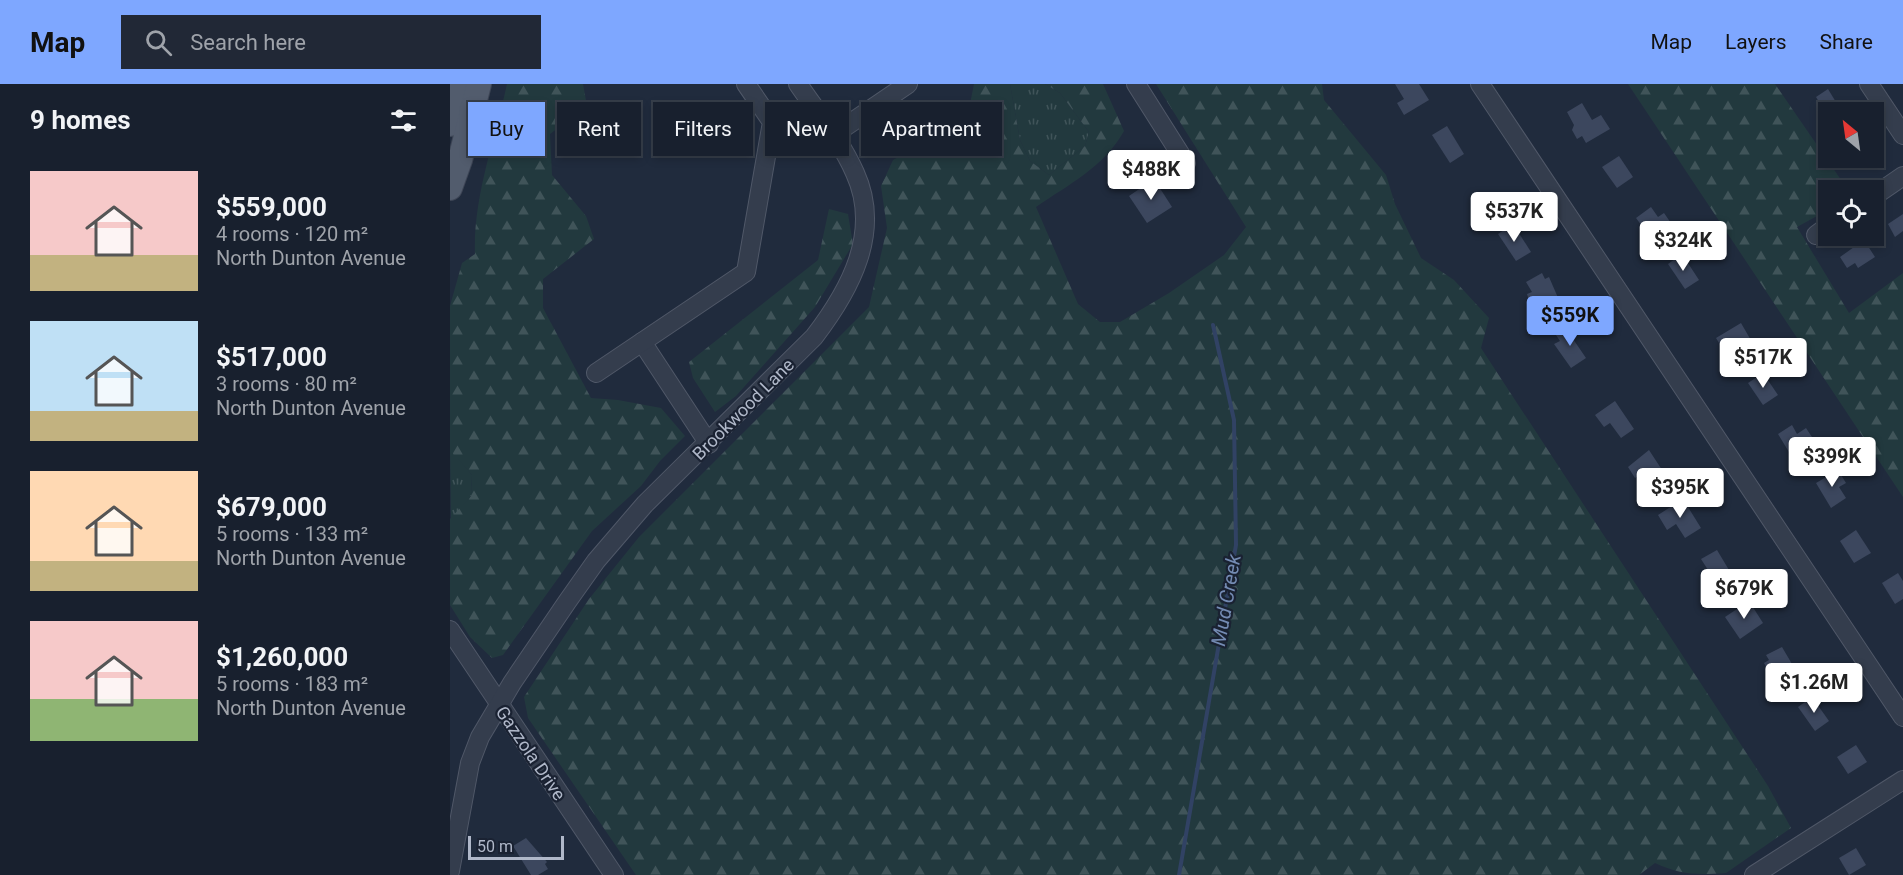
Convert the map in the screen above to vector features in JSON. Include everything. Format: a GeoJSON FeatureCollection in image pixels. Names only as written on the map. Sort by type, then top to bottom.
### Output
{"type":"FeatureCollection","features":[{"type":"Feature","properties":{"kind":"main road"},"geometry":{"type":"LineString","coordinates":[[450,124],[460,84]]}},
{"type":"Feature","properties":{"kind":"main road"},"geometry":{"type":"LineString","coordinates":[[450,188],[460,160],[479,84]]}},
{"type":"Feature","properties":{"kind":"street"},"geometry":{"type":"LineString","coordinates":[[596,373],[746,272],[772,122],[747,84]]}},
{"type":"Feature","properties":{"kind":"street","name":"Brookwood Lane"},"geometry":{"type":"LineString","coordinates":[[798,84],[810,102]]}},
{"type":"Feature","properties":{"kind":"street"},"geometry":{"type":"LineString","coordinates":[[849,124],[908,84]]}},
{"type":"Feature","properties":{"kind":"street"},"geometry":{"type":"LineString","coordinates":[[1136,84],[1186,163]]}},
{"type":"Feature","properties":{"kind":"street"},"geometry":{"type":"LineString","coordinates":[[1480,84],[1903,717]]}},
{"type":"Feature","properties":{"kind":"street"},"geometry":{"type":"LineString","coordinates":[[1869,84],[1903,135]]}},
{"type":"Feature","properties":{"kind":"street","name":"Brookwood Lane"},"geometry":{"type":"LineString","coordinates":[[450,871],[458,786],[480,737],[512,683],[596,561],[645,504],[709,444],[814,337],[830,316],[853,276],[865,238],[864,204],[855,173],[845,156]]}},
{"type":"Feature","properties":{"kind":"street"},"geometry":{"type":"LineString","coordinates":[[1884,189],[1903,176]]}},
{"type":"Feature","properties":{"kind":"street"},"geometry":{"type":"LineString","coordinates":[[642,342],[709,444]]}},
{"type":"Feature","properties":{"kind":"street","name":"Gazzola Drive"},"geometry":{"type":"LineString","coordinates":[[450,630],[614,875]]}},
{"type":"Feature","properties":{"kind":"street"},"geometry":{"type":"LineString","coordinates":[[1754,875],[1903,780]]}},
{"type":"Feature","properties":{"kind":"green space"},"geometry":{"type":"Polygon","coordinates":[[[507,84],[583,84],[586,102],[557,102],[557,129],[550,134],[552,175],[586,216],[594,239],[543,279],[543,308],[591,398],[618,400],[661,408],[685,436],[660,461],[641,486],[592,531],[503,655],[492,658],[470,637],[450,605],[450,519],[471,496],[472,475],[450,450],[450,306],[462,263],[475,254],[477,211],[489,156],[545,156],[545,102],[503,102],[507,84]]]}},
{"type":"Feature","properties":{"kind":"green space"},"geometry":{"type":"Polygon","coordinates":[[[974,84],[1010,84],[1020,140],[1030,161],[1049,175],[1085,146],[1089,132],[1060,93],[1045,84],[1103,84],[1124,131],[1116,144],[1096,165],[1036,207],[1078,304],[1100,322],[1120,322],[1169,293],[1224,255],[1246,227],[1156,84],[1322,84],[1324,100],[1386,175],[1395,204],[1421,258],[1454,280],[1489,318],[1481,348],[1768,786],[1791,828],[1726,873],[1716,874],[1681,872],[1655,863],[1639,875],[636,875],[528,718],[524,697],[589,599],[639,537],[869,307],[887,228],[881,186],[893,160],[901,156],[1002,156],[1002,102],[970,102],[974,84]]]}},
{"type":"Feature","properties":{"kind":"green space"},"geometry":{"type":"Polygon","coordinates":[[[1010,84],[1045,84],[1060,93],[1089,132],[1085,146],[1049,175],[1030,161],[1020,140],[1010,84]]]}},
{"type":"Feature","properties":{"kind":"green space"},"geometry":{"type":"Polygon","coordinates":[[[1628,84],[1775,84],[1818,146],[1818,168],[1833,168],[1841,180],[1818,180],[1818,215],[1797,227],[1849,313],[1903,273],[1903,497],[1628,84]]]}},
{"type":"Feature","properties":{"kind":"green space"},"geometry":{"type":"Polygon","coordinates":[[[829,209],[848,214],[853,244],[815,307],[736,396],[715,412],[693,378],[689,362],[818,260],[829,209]]]}},
{"type":"Feature","properties":{"kind":"green space"},"geometry":{"type":"Polygon","coordinates":[[[450,449],[472,475],[471,496],[451,520],[450,449]]]}},
{"type":"Feature","properties":{"kind":"building"},"geometry":{"type":"Polygon","coordinates":[[[1395,84],[1419,84],[1429,100],[1404,115],[1397,103],[1404,99],[1395,84]]]}},
{"type":"Feature","properties":{"kind":"building"},"geometry":{"type":"Polygon","coordinates":[[[1828,89],[1836,102],[1819,102],[1816,97],[1828,89]]]}},
{"type":"Feature","properties":{"kind":"building"},"geometry":{"type":"Polygon","coordinates":[[[1582,103],[1592,120],[1601,115],[1610,129],[1586,143],[1582,136],[1577,139],[1572,130],[1574,125],[1567,112],[1582,103]]]}},
{"type":"Feature","properties":{"kind":"building"},"geometry":{"type":"Polygon","coordinates":[[[1447,126],[1464,154],[1450,163],[1432,135],[1447,126]]]}},
{"type":"Feature","properties":{"kind":"building"},"geometry":{"type":"Polygon","coordinates":[[[1619,156],[1633,177],[1617,188],[1602,167],[1619,156]]]}},
{"type":"Feature","properties":{"kind":"building"},"geometry":{"type":"Polygon","coordinates":[[[1154,179],[1172,207],[1147,223],[1129,196],[1154,179]]]}},
{"type":"Feature","properties":{"kind":"building"},"geometry":{"type":"Polygon","coordinates":[[[1651,207],[1658,217],[1664,213],[1673,226],[1653,241],[1636,218],[1651,207]]]}},
{"type":"Feature","properties":{"kind":"building"},"geometry":{"type":"Polygon","coordinates":[[[1903,214],[1903,231],[1895,237],[1888,224],[1903,214]]]}},
{"type":"Feature","properties":{"kind":"building"},"geometry":{"type":"Polygon","coordinates":[[[1513,224],[1531,252],[1516,261],[1498,234],[1513,224]]]}},
{"type":"Feature","properties":{"kind":"building"},"geometry":{"type":"Polygon","coordinates":[[[1856,246],[1868,246],[1875,257],[1858,268],[1855,263],[1847,268],[1840,257],[1856,246]]]}},
{"type":"Feature","properties":{"kind":"building"},"geometry":{"type":"Polygon","coordinates":[[[1682,254],[1699,280],[1685,289],[1668,264],[1682,254]]]}},
{"type":"Feature","properties":{"kind":"building"},"geometry":{"type":"Polygon","coordinates":[[[1542,273],[1545,279],[1549,277],[1559,300],[1536,313],[1529,301],[1527,294],[1532,292],[1526,282],[1542,273]]]}},
{"type":"Feature","properties":{"kind":"building"},"geometry":{"type":"Polygon","coordinates":[[[1580,320],[1571,336],[1586,358],[1571,368],[1554,344],[1560,341],[1556,335],[1580,320]]]}},
{"type":"Feature","properties":{"kind":"building"},"geometry":{"type":"Polygon","coordinates":[[[1741,323],[1752,342],[1745,347],[1747,350],[1730,361],[1716,338],[1741,323]]]}},
{"type":"Feature","properties":{"kind":"building"},"geometry":{"type":"Polygon","coordinates":[[[1763,373],[1778,395],[1763,405],[1748,383],[1763,373]]]}},
{"type":"Feature","properties":{"kind":"building"},"geometry":{"type":"Polygon","coordinates":[[[1615,401],[1634,429],[1621,438],[1610,423],[1604,427],[1595,415],[1615,401]]]}},
{"type":"Feature","properties":{"kind":"building"},"geometry":{"type":"Polygon","coordinates":[[[1792,425],[1797,434],[1806,428],[1816,443],[1807,449],[1809,453],[1795,462],[1778,434],[1792,425]]]}},
{"type":"Feature","properties":{"kind":"building"},"geometry":{"type":"Polygon","coordinates":[[[1649,450],[1668,479],[1654,488],[1644,472],[1635,478],[1628,467],[1649,450]]]}},
{"type":"Feature","properties":{"kind":"building"},"geometry":{"type":"Polygon","coordinates":[[[1838,470],[1846,483],[1839,487],[1846,498],[1831,508],[1816,483],[1838,470]]]}},
{"type":"Feature","properties":{"kind":"building"},"geometry":{"type":"Polygon","coordinates":[[[1683,499],[1701,528],[1685,538],[1676,524],[1667,530],[1658,515],[1683,499]]]}},
{"type":"Feature","properties":{"kind":"building"},"geometry":{"type":"Polygon","coordinates":[[[1856,530],[1871,553],[1854,563],[1840,541],[1856,530]]]}},
{"type":"Feature","properties":{"kind":"building"},"geometry":{"type":"Polygon","coordinates":[[[1717,550],[1732,575],[1717,584],[1701,559],[1717,550]]]}},
{"type":"Feature","properties":{"kind":"building"},"geometry":{"type":"Polygon","coordinates":[[[1898,573],[1903,581],[1903,599],[1895,604],[1882,583],[1898,573]]]}},
{"type":"Feature","properties":{"kind":"building"},"geometry":{"type":"Polygon","coordinates":[[[1749,601],[1763,623],[1740,639],[1725,617],[1749,601]]]}},
{"type":"Feature","properties":{"kind":"building"},"geometry":{"type":"Polygon","coordinates":[[[1782,647],[1792,664],[1771,676],[1764,663],[1769,660],[1766,655],[1782,647]]]}},
{"type":"Feature","properties":{"kind":"building"},"geometry":{"type":"Polygon","coordinates":[[[1812,697],[1829,721],[1815,731],[1798,707],[1812,697]]]}},
{"type":"Feature","properties":{"kind":"building"},"geometry":{"type":"Polygon","coordinates":[[[1856,745],[1867,762],[1848,774],[1837,757],[1856,745]]]}},
{"type":"Feature","properties":{"kind":"building"},"geometry":{"type":"Polygon","coordinates":[[[526,838],[547,862],[545,864],[548,869],[538,875],[531,875],[513,846],[526,838]]]}},
{"type":"Feature","properties":{"kind":"building"},"geometry":{"type":"Polygon","coordinates":[[[1856,848],[1866,865],[1849,875],[1839,858],[1856,848]]]}},
{"type":"Feature","properties":{"kind":"waterway","name":"Mud Creek"},"geometry":{"type":"LineString","coordinates":[[1179,875],[1236,545],[1234,420],[1213,325]]}}]}
